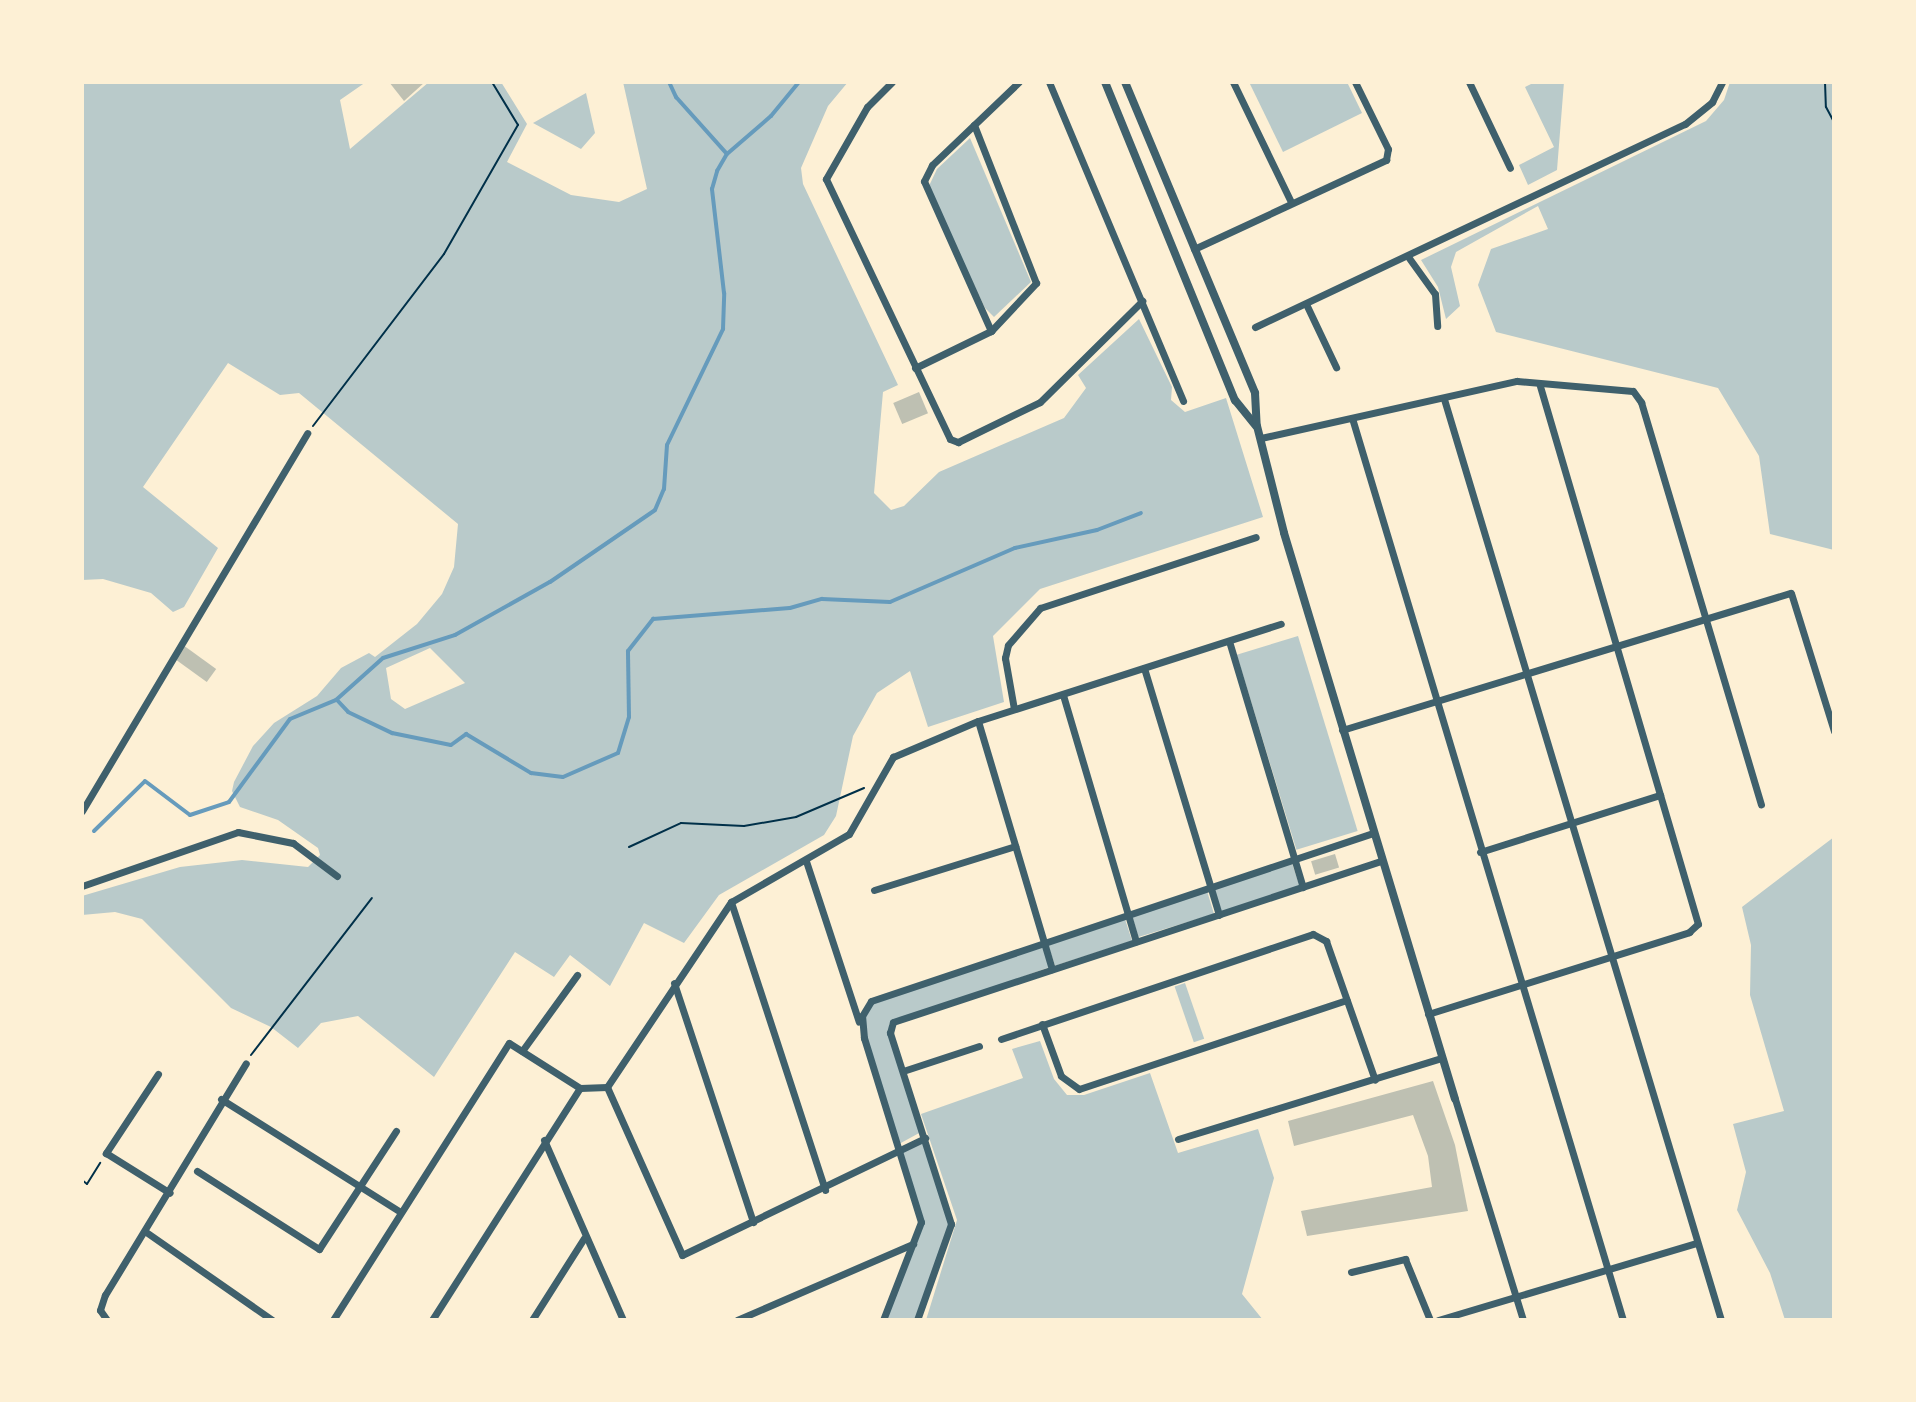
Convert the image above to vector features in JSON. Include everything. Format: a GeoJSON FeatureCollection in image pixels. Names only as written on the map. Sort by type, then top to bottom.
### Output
{"type":"FeatureCollection","features":[{"type":"Feature","properties":{"kind":"street"},"geometry":{"type":"LineString","coordinates":[[892,82],[867,107],[826,179],[950,439],[958,442],[1040,402],[1142,301]]}},
{"type":"Feature","properties":{"kind":"street"},"geometry":{"type":"LineString","coordinates":[[991,331],[924,188],[932,165],[1019,82]]}},
{"type":"Feature","properties":{"kind":"street"},"geometry":{"type":"LineString","coordinates":[[1049,82],[1183,401]]}},
{"type":"Feature","properties":{"kind":"street"},"geometry":{"type":"LineString","coordinates":[[1105,82],[1235,400],[1257,426]]}},
{"type":"Feature","properties":{"kind":"street"},"geometry":{"type":"LineString","coordinates":[[1125,82],[1255,393],[1257,426],[1342,730],[1523,1320]]}},
{"type":"Feature","properties":{"kind":"street"},"geometry":{"type":"LineString","coordinates":[[1233,82],[1291,202]]}},
{"type":"Feature","properties":{"kind":"street"},"geometry":{"type":"LineString","coordinates":[[1194,249],[1388,156],[1355,82]]}},
{"type":"Feature","properties":{"kind":"street"},"geometry":{"type":"LineString","coordinates":[[1469,82],[1510,168]]}},
{"type":"Feature","properties":{"kind":"street"},"geometry":{"type":"LineString","coordinates":[[1258,329],[1685,124],[1704,110],[1721,83]]}},
{"type":"Feature","properties":{"kind":"street"},"geometry":{"type":"LineString","coordinates":[[915,368],[991,331],[1037,279],[974,125]]}},
{"type":"Feature","properties":{"kind":"street"},"geometry":{"type":"LineString","coordinates":[[1409,258],[1435,294],[1437,326]]}},
{"type":"Feature","properties":{"kind":"street"},"geometry":{"type":"LineString","coordinates":[[1307,306],[1336,367]]}},
{"type":"Feature","properties":{"kind":"street"},"geometry":{"type":"LineString","coordinates":[[1232,340],[1243,336]]}},
{"type":"Feature","properties":{"kind":"street"},"geometry":{"type":"LineString","coordinates":[[1261,438],[1517,381],[1540,386],[1636,394],[1761,805]]}},
{"type":"Feature","properties":{"kind":"street"},"geometry":{"type":"LineString","coordinates":[[1428,1014],[1698,926],[1540,386]]}},
{"type":"Feature","properties":{"kind":"street"},"geometry":{"type":"LineString","coordinates":[[1444,399],[1609,957],[1721,1320]]}},
{"type":"Feature","properties":{"kind":"street"},"geometry":{"type":"LineString","coordinates":[[1352,418],[1623,1320]]}},
{"type":"Feature","properties":{"kind":"street"},"geometry":{"type":"LineString","coordinates":[[82,811],[307,433]]}},
{"type":"Feature","properties":{"kind":"street"},"geometry":{"type":"LineString","coordinates":[[1014,709],[1005,658],[1008,645],[1040,608],[1256,537]]}},
{"type":"Feature","properties":{"kind":"street"},"geometry":{"type":"LineString","coordinates":[[1342,730],[1792,595],[1834,731]]}},
{"type":"Feature","properties":{"kind":"street"},"geometry":{"type":"LineString","coordinates":[[607,1087],[731,902],[849,834],[876,783],[905,749],[1014,709],[1281,624]]}},
{"type":"Feature","properties":{"kind":"street"},"geometry":{"type":"LineString","coordinates":[[1229,641],[1303,887]]}},
{"type":"Feature","properties":{"kind":"street"},"geometry":{"type":"LineString","coordinates":[[1144,668],[1219,915]]}},
{"type":"Feature","properties":{"kind":"street"},"geometry":{"type":"LineString","coordinates":[[1063,695],[1136,941]]}},
{"type":"Feature","properties":{"kind":"street"},"geometry":{"type":"LineString","coordinates":[[978,721],[1052,969]]}},
{"type":"Feature","properties":{"kind":"street"},"geometry":{"type":"LineString","coordinates":[[1480,852],[1660,795]]}},
{"type":"Feature","properties":{"kind":"street"},"geometry":{"type":"LineString","coordinates":[[82,886],[238,832],[293,843],[337,876]]}},
{"type":"Feature","properties":{"kind":"street"},"geometry":{"type":"LineString","coordinates":[[862,1030],[865,1008],[879,996],[1373,833]]}},
{"type":"Feature","properties":{"kind":"street"},"geometry":{"type":"LineString","coordinates":[[874,890],[1015,846]]}},
{"type":"Feature","properties":{"kind":"street"},"geometry":{"type":"LineString","coordinates":[[806,861],[921,1216],[883,1320]]}},
{"type":"Feature","properties":{"kind":"street"},"geometry":{"type":"LineString","coordinates":[[917,1320],[951,1224],[889,1030],[896,1020],[1381,861]]}},
{"type":"Feature","properties":{"kind":"street"},"geometry":{"type":"LineString","coordinates":[[731,902],[825,1190]]}},
{"type":"Feature","properties":{"kind":"street"},"geometry":{"type":"LineString","coordinates":[[1001,1039],[1319,935],[1326,941],[1375,1080]]}},
{"type":"Feature","properties":{"kind":"street"},"geometry":{"type":"LineString","coordinates":[[522,1051],[577,975]]}},
{"type":"Feature","properties":{"kind":"street"},"geometry":{"type":"LineString","coordinates":[[674,983],[753,1222]]}},
{"type":"Feature","properties":{"kind":"street"},"geometry":{"type":"LineString","coordinates":[[1042,1024],[1061,1076],[1072,1088],[1088,1087],[1347,1000]]}},
{"type":"Feature","properties":{"kind":"street"},"geometry":{"type":"LineString","coordinates":[[333,1320],[399,1211],[508,1045],[580,1088],[607,1087]]}},
{"type":"Feature","properties":{"kind":"street"},"geometry":{"type":"LineString","coordinates":[[903,1071],[979,1046]]}},
{"type":"Feature","properties":{"kind":"street"},"geometry":{"type":"LineString","coordinates":[[1178,1139],[1442,1058]]}},
{"type":"Feature","properties":{"kind":"street"},"geometry":{"type":"LineString","coordinates":[[107,1320],[102,1302],[170,1193],[221,1099],[246,1063]]}},
{"type":"Feature","properties":{"kind":"street"},"geometry":{"type":"LineString","coordinates":[[158,1074],[106,1153],[170,1193]]}},
{"type":"Feature","properties":{"kind":"street"},"geometry":{"type":"LineString","coordinates":[[607,1087],[682,1255],[825,1190],[925,1138]]}},
{"type":"Feature","properties":{"kind":"street"},"geometry":{"type":"LineString","coordinates":[[432,1320],[580,1088]]}},
{"type":"Feature","properties":{"kind":"street"},"geometry":{"type":"LineString","coordinates":[[221,1099],[399,1211]]}},
{"type":"Feature","properties":{"kind":"street"},"geometry":{"type":"LineString","coordinates":[[197,1171],[319,1249],[396,1131]]}},
{"type":"Feature","properties":{"kind":"street"},"geometry":{"type":"LineString","coordinates":[[544,1140],[584,1238],[623,1320]]}},
{"type":"Feature","properties":{"kind":"street"},"geometry":{"type":"LineString","coordinates":[[146,1232],[272,1320]]}},
{"type":"Feature","properties":{"kind":"street"},"geometry":{"type":"LineString","coordinates":[[532,1320],[584,1238]]}},
{"type":"Feature","properties":{"kind":"street"},"geometry":{"type":"LineString","coordinates":[[1438,1320],[1697,1243]]}},
{"type":"Feature","properties":{"kind":"street"},"geometry":{"type":"LineString","coordinates":[[737,1320],[913,1244]]}},
{"type":"Feature","properties":{"kind":"street"},"geometry":{"type":"LineString","coordinates":[[1351,1272],[1405,1259],[1430,1320]]}},
{"type":"Feature","properties":{"kind":"path"},"geometry":{"type":"LineString","coordinates":[[307,433],[444,254],[518,125],[492,82]]}},
{"type":"Feature","properties":{"kind":"path"},"geometry":{"type":"LineString","coordinates":[[1825,82],[1826,107],[1834,122]]}},
{"type":"Feature","properties":{"kind":"path"},"geometry":{"type":"LineString","coordinates":[[629,847],[681,823],[744,826],[796,817],[876,783]]}},
{"type":"Feature","properties":{"kind":"path"},"geometry":{"type":"LineString","coordinates":[[246,1063],[372,898]]}},
{"type":"Feature","properties":{"kind":"path"},"geometry":{"type":"LineString","coordinates":[[82,1180],[87,1184],[106,1153]]}},
{"type":"Feature","properties":{"kind":"shaded area"},"geometry":{"type":"Polygon","coordinates":[[[82,82],[366,82],[340,100],[350,149],[429,82],[501,82],[527,124],[507,162],[571,195],[619,202],[647,189],[623,82],[848,82],[828,106],[801,168],[803,184],[898,385],[883,392],[874,493],[891,510],[904,506],[939,472],[1064,418],[1086,388],[1078,375],[1139,319],[1172,387],[1171,400],[1185,412],[1226,398],[1263,517],[1040,589],[993,636],[1004,702],[928,727],[910,671],[877,693],[853,736],[836,816],[824,835],[719,895],[684,943],[644,923],[610,986],[570,955],[554,977],[515,952],[434,1077],[358,1016],[321,1023],[298,1048],[271,1027],[231,1008],[142,919],[115,912],[82,915],[82,896],[180,867],[242,860],[308,867],[320,855],[318,848],[278,820],[240,807],[232,791],[234,782],[253,746],[274,723],[317,696],[341,668],[369,653],[375,657],[417,624],[442,594],[454,567],[458,524],[299,393],[280,395],[228,363],[143,487],[218,548],[184,607],[173,612],[151,593],[103,579],[82,580],[82,82]],[[430,648],[386,668],[391,699],[405,709],[465,683],[430,648]]]}},
{"type":"Feature","properties":{"kind":"shaded area"},"geometry":{"type":"Polygon","coordinates":[[[1249,82],[1347,82],[1362,113],[1283,152],[1249,82]]]}},
{"type":"Feature","properties":{"kind":"shaded area"},"geometry":{"type":"Polygon","coordinates":[[[1535,82],[1564,82],[1557,170],[1528,185],[1519,165],[1554,147],[1525,87],[1535,82]]]}},
{"type":"Feature","properties":{"kind":"shaded area"},"geometry":{"type":"Polygon","coordinates":[[[1730,82],[1834,82],[1834,550],[1770,534],[1759,456],[1718,388],[1496,332],[1478,285],[1491,249],[1548,229],[1538,206],[1456,252],[1451,267],[1460,306],[1446,319],[1438,287],[1421,260],[1706,121],[1724,100],[1730,82]]]}},
{"type":"Feature","properties":{"kind":"shaded area"},"geometry":{"type":"Polygon","coordinates":[[[586,93],[595,133],[581,149],[533,123],[586,93]]]}},
{"type":"Feature","properties":{"kind":"shaded area"},"geometry":{"type":"Polygon","coordinates":[[[970,138],[1031,282],[994,317],[985,308],[928,188],[937,169],[970,138]]]}},
{"type":"Feature","properties":{"kind":"shaded area"},"geometry":{"type":"Polygon","coordinates":[[[1298,636],[1358,831],[1296,850],[1237,655],[1298,636]]]}},
{"type":"Feature","properties":{"kind":"shaded area"},"geometry":{"type":"Polygon","coordinates":[[[1834,837],[1834,1320],[1785,1320],[1770,1273],[1737,1210],[1746,1172],[1733,1124],[1784,1111],[1750,995],[1751,945],[1742,907],[1834,837]]]}},
{"type":"Feature","properties":{"kind":"shaded area"},"geometry":{"type":"Polygon","coordinates":[[[1292,863],[1300,887],[1222,912],[1214,888],[1292,863]]]}},
{"type":"Feature","properties":{"kind":"shaded area"},"geometry":{"type":"Polygon","coordinates":[[[1207,891],[1214,914],[1138,937],[1131,914],[1207,891]]]}},
{"type":"Feature","properties":{"kind":"shaded area"},"geometry":{"type":"Polygon","coordinates":[[[1124,916],[1132,941],[1055,966],[1047,941],[1124,916]]]}},
{"type":"Feature","properties":{"kind":"shaded area"},"geometry":{"type":"Polygon","coordinates":[[[1042,944],[1050,967],[889,1024],[921,1132],[899,1144],[869,1051],[864,1018],[874,1003],[1042,944]]]}},
{"type":"Feature","properties":{"kind":"shaded area"},"geometry":{"type":"Polygon","coordinates":[[[1185,983],[1204,1039],[1194,1042],[1175,987],[1185,983]]]}},
{"type":"Feature","properties":{"kind":"shaded area"},"geometry":{"type":"Polygon","coordinates":[[[1040,1041],[1054,1079],[1067,1095],[1084,1095],[1150,1073],[1178,1153],[1258,1129],[1274,1178],[1242,1294],[1263,1320],[926,1320],[957,1220],[921,1114],[1023,1078],[1012,1049],[1040,1041]]]}},
{"type":"Feature","properties":{"kind":"shaded area"},"geometry":{"type":"Polygon","coordinates":[[[925,1138],[951,1224],[917,1320],[883,1320],[920,1228],[900,1150],[925,1138]]]}},
{"type":"Feature","properties":{"kind":"building"},"geometry":{"type":"Polygon","coordinates":[[[389,82],[425,82],[404,101],[389,82]]]}},
{"type":"Feature","properties":{"kind":"building"},"geometry":{"type":"Polygon","coordinates":[[[919,392],[928,413],[902,424],[893,403],[919,392]]]}},
{"type":"Feature","properties":{"kind":"building"},"geometry":{"type":"Polygon","coordinates":[[[183,645],[216,669],[207,682],[174,658],[183,645]]]}},
{"type":"Feature","properties":{"kind":"building"},"geometry":{"type":"Polygon","coordinates":[[[1335,854],[1339,867],[1315,875],[1311,861],[1335,854]]]}},
{"type":"Feature","properties":{"kind":"building"},"geometry":{"type":"Polygon","coordinates":[[[1433,1081],[1455,1145],[1468,1211],[1307,1236],[1301,1211],[1432,1187],[1428,1156],[1413,1115],[1294,1146],[1288,1121],[1433,1081]]]}},
{"type":"Feature","properties":{"kind":"waterway"},"geometry":{"type":"LineString","coordinates":[[669,82],[676,97],[727,154]]}},
{"type":"Feature","properties":{"kind":"waterway"},"geometry":{"type":"LineString","coordinates":[[94,831],[145,781],[190,815],[229,802],[290,719],[336,700],[383,658],[455,635],[550,582],[655,510],[664,489],[667,445],[723,329],[724,293],[712,189],[717,171],[727,154],[771,116],[799,82]]}},
{"type":"Feature","properties":{"kind":"waterway"},"geometry":{"type":"LineString","coordinates":[[337,700],[348,712],[392,733],[451,745],[466,734],[531,773],[563,777],[618,753],[629,717],[628,651],[653,619],[790,608],[822,599],[890,602],[1015,548],[1097,530],[1141,513]]}}]}
